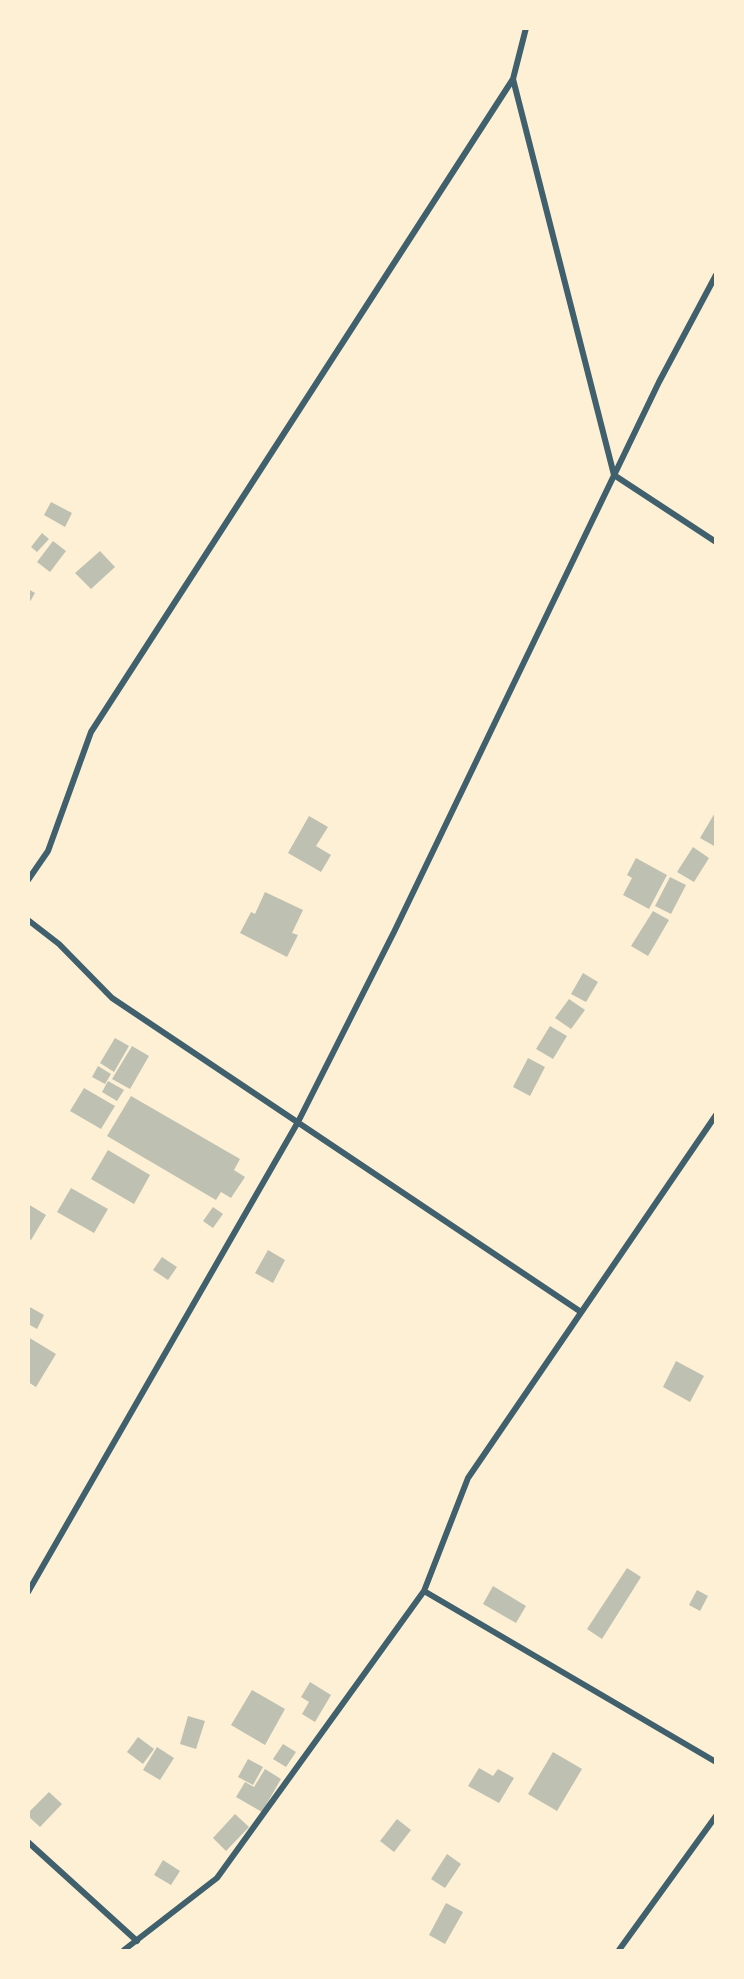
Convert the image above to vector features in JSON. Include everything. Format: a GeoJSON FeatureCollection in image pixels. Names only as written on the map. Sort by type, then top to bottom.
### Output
{"type":"FeatureCollection","features":[{"type":"Feature","properties":{"kind":"street"},"geometry":{"type":"LineString","coordinates":[[28,880],[48,851],[91,732],[513,79],[526,28]]}},
{"type":"Feature","properties":{"kind":"street"},"geometry":{"type":"LineString","coordinates":[[513,79],[614,475],[716,542]]}},
{"type":"Feature","properties":{"kind":"street"},"geometry":{"type":"LineString","coordinates":[[28,1592],[298,1122],[394,932],[659,382],[716,275]]}},
{"type":"Feature","properties":{"kind":"street"},"geometry":{"type":"LineString","coordinates":[[28,920],[59,944],[112,998],[581,1312]]}},
{"type":"Feature","properties":{"kind":"street"},"geometry":{"type":"LineString","coordinates":[[124,1950],[217,1878],[424,1592],[468,1478],[716,1115]]}},
{"type":"Feature","properties":{"kind":"street"},"geometry":{"type":"LineString","coordinates":[[424,1592],[716,1762]]}},
{"type":"Feature","properties":{"kind":"street"},"geometry":{"type":"LineString","coordinates":[[619,1950],[716,1816]]}},
{"type":"Feature","properties":{"kind":"street"},"geometry":{"type":"LineString","coordinates":[[28,1842],[137,1941]]}},
{"type":"Feature","properties":{"kind":"building"},"geometry":{"type":"Polygon","coordinates":[[[51,502],[72,513],[65,527],[44,515],[51,502]]]}},
{"type":"Feature","properties":{"kind":"building"},"geometry":{"type":"Polygon","coordinates":[[[42,533],[49,539],[37,552],[31,547],[42,533]]]}},
{"type":"Feature","properties":{"kind":"building"},"geometry":{"type":"Polygon","coordinates":[[[53,541],[66,551],[50,572],[37,562],[53,541]]]}},
{"type":"Feature","properties":{"kind":"building"},"geometry":{"type":"Polygon","coordinates":[[[100,551],[115,567],[91,589],[75,573],[100,551]]]}},
{"type":"Feature","properties":{"kind":"building"},"geometry":{"type":"Polygon","coordinates":[[[28,589],[35,593],[28,605],[28,589]]]}},
{"type":"Feature","properties":{"kind":"building"},"geometry":{"type":"Polygon","coordinates":[[[716,811],[716,847],[700,838],[716,811]]]}},
{"type":"Feature","properties":{"kind":"building"},"geometry":{"type":"Polygon","coordinates":[[[309,816],[328,827],[316,846],[331,855],[321,872],[288,853],[309,816]]]}},
{"type":"Feature","properties":{"kind":"building"},"geometry":{"type":"Polygon","coordinates":[[[693,847],[709,858],[694,882],[677,872],[693,847]]]}},
{"type":"Feature","properties":{"kind":"building"},"geometry":{"type":"Polygon","coordinates":[[[636,858],[667,875],[649,909],[623,895],[632,878],[627,875],[636,858]]]}},
{"type":"Feature","properties":{"kind":"building"},"geometry":{"type":"Polygon","coordinates":[[[670,877],[686,885],[671,914],[655,906],[670,877]]]}},
{"type":"Feature","properties":{"kind":"building"},"geometry":{"type":"Polygon","coordinates":[[[265,892],[303,910],[292,933],[298,935],[287,957],[240,933],[251,912],[255,914],[265,892]]]}},
{"type":"Feature","properties":{"kind":"building"},"geometry":{"type":"Polygon","coordinates":[[[653,911],[669,920],[648,956],[631,946],[653,911]]]}},
{"type":"Feature","properties":{"kind":"building"},"geometry":{"type":"Polygon","coordinates":[[[583,973],[598,982],[586,1002],[571,994],[583,973]]]}},
{"type":"Feature","properties":{"kind":"building"},"geometry":{"type":"Polygon","coordinates":[[[569,999],[585,1010],[571,1029],[555,1018],[569,999]]]}},
{"type":"Feature","properties":{"kind":"building"},"geometry":{"type":"Polygon","coordinates":[[[550,1026],[567,1036],[553,1059],[536,1049],[550,1026]]]}},
{"type":"Feature","properties":{"kind":"building"},"geometry":{"type":"Polygon","coordinates":[[[115,1038],[129,1046],[114,1072],[100,1063],[115,1038]]]}},
{"type":"Feature","properties":{"kind":"building"},"geometry":{"type":"Polygon","coordinates":[[[132,1046],[149,1056],[130,1089],[112,1079],[132,1046]]]}},
{"type":"Feature","properties":{"kind":"building"},"geometry":{"type":"Polygon","coordinates":[[[528,1058],[545,1067],[530,1096],[513,1087],[528,1058]]]}},
{"type":"Feature","properties":{"kind":"building"},"geometry":{"type":"Polygon","coordinates":[[[98,1066],[111,1074],[105,1084],[92,1077],[98,1066]]]}},
{"type":"Feature","properties":{"kind":"building"},"geometry":{"type":"Polygon","coordinates":[[[108,1081],[124,1090],[117,1101],[102,1092],[108,1081]]]}},
{"type":"Feature","properties":{"kind":"building"},"geometry":{"type":"Polygon","coordinates":[[[84,1088],[115,1106],[101,1129],[70,1111],[84,1088]]]}},
{"type":"Feature","properties":{"kind":"building"},"geometry":{"type":"Polygon","coordinates":[[[131,1096],[240,1159],[234,1170],[245,1177],[231,1198],[221,1192],[216,1200],[107,1136],[131,1096]]]}},
{"type":"Feature","properties":{"kind":"building"},"geometry":{"type":"Polygon","coordinates":[[[108,1150],[150,1175],[134,1204],[91,1179],[108,1150]]]}},
{"type":"Feature","properties":{"kind":"building"},"geometry":{"type":"Polygon","coordinates":[[[71,1188],[108,1209],[94,1233],[57,1212],[71,1188]]]}},
{"type":"Feature","properties":{"kind":"building"},"geometry":{"type":"Polygon","coordinates":[[[28,1204],[46,1215],[31,1240],[28,1238],[28,1204]]]}},
{"type":"Feature","properties":{"kind":"building"},"geometry":{"type":"Polygon","coordinates":[[[213,1207],[223,1214],[213,1228],[203,1221],[213,1207]]]}},
{"type":"Feature","properties":{"kind":"building"},"geometry":{"type":"Polygon","coordinates":[[[268,1250],[285,1260],[273,1283],[255,1273],[268,1250]]]}},
{"type":"Feature","properties":{"kind":"building"},"geometry":{"type":"Polygon","coordinates":[[[162,1257],[177,1267],[168,1280],[153,1270],[162,1257]]]}},
{"type":"Feature","properties":{"kind":"building"},"geometry":{"type":"Polygon","coordinates":[[[28,1306],[44,1315],[37,1329],[28,1324],[28,1306]]]}},
{"type":"Feature","properties":{"kind":"building"},"geometry":{"type":"Polygon","coordinates":[[[28,1337],[56,1354],[36,1387],[28,1382],[28,1337]]]}},
{"type":"Feature","properties":{"kind":"building"},"geometry":{"type":"Polygon","coordinates":[[[676,1361],[704,1376],[690,1402],[663,1387],[676,1361]]]}},
{"type":"Feature","properties":{"kind":"building"},"geometry":{"type":"Polygon","coordinates":[[[627,1568],[641,1577],[602,1639],[587,1629],[627,1568]]]}},
{"type":"Feature","properties":{"kind":"building"},"geometry":{"type":"Polygon","coordinates":[[[493,1586],[526,1606],[516,1623],[483,1604],[493,1586]]]}},
{"type":"Feature","properties":{"kind":"building"},"geometry":{"type":"Polygon","coordinates":[[[697,1590],[708,1596],[700,1611],[689,1605],[697,1590]]]}},
{"type":"Feature","properties":{"kind":"building"},"geometry":{"type":"Polygon","coordinates":[[[310,1682],[331,1695],[315,1722],[302,1714],[309,1702],[301,1697],[310,1682]]]}},
{"type":"Feature","properties":{"kind":"building"},"geometry":{"type":"Polygon","coordinates":[[[252,1690],[285,1709],[265,1745],[231,1725],[252,1690]]]}},
{"type":"Feature","properties":{"kind":"building"},"geometry":{"type":"Polygon","coordinates":[[[188,1716],[205,1721],[196,1749],[180,1744],[188,1716]]]}},
{"type":"Feature","properties":{"kind":"building"},"geometry":{"type":"Polygon","coordinates":[[[138,1737],[154,1749],[143,1764],[127,1752],[138,1737]]]}},
{"type":"Feature","properties":{"kind":"building"},"geometry":{"type":"Polygon","coordinates":[[[283,1744],[296,1752],[286,1767],[273,1759],[283,1744]]]}},
{"type":"Feature","properties":{"kind":"building"},"geometry":{"type":"Polygon","coordinates":[[[157,1747],[174,1758],[160,1780],[143,1770],[157,1747]]]}},
{"type":"Feature","properties":{"kind":"building"},"geometry":{"type":"Polygon","coordinates":[[[553,1752],[582,1769],[557,1811],[528,1794],[553,1752]]]}},
{"type":"Feature","properties":{"kind":"building"},"geometry":{"type":"Polygon","coordinates":[[[248,1759],[263,1767],[253,1785],[238,1777],[248,1759]]]}},
{"type":"Feature","properties":{"kind":"building"},"geometry":{"type":"Polygon","coordinates":[[[479,1768],[493,1776],[498,1769],[514,1778],[499,1803],[468,1786],[479,1768]]]}},
{"type":"Feature","properties":{"kind":"building"},"geometry":{"type":"Polygon","coordinates":[[[265,1769],[281,1779],[262,1812],[236,1797],[245,1782],[254,1787],[265,1769]]]}},
{"type":"Feature","properties":{"kind":"building"},"geometry":{"type":"Polygon","coordinates":[[[49,1792],[62,1804],[40,1827],[28,1816],[28,1813],[49,1792]]]}},
{"type":"Feature","properties":{"kind":"building"},"geometry":{"type":"Polygon","coordinates":[[[235,1814],[249,1827],[226,1851],[213,1838],[235,1814]]]}},
{"type":"Feature","properties":{"kind":"building"},"geometry":{"type":"Polygon","coordinates":[[[397,1819],[411,1830],[394,1852],[380,1841],[397,1819]]]}},
{"type":"Feature","properties":{"kind":"building"},"geometry":{"type":"Polygon","coordinates":[[[447,1854],[461,1864],[445,1888],[431,1879],[447,1854]]]}},
{"type":"Feature","properties":{"kind":"building"},"geometry":{"type":"Polygon","coordinates":[[[163,1860],[180,1871],[171,1885],[154,1875],[163,1860]]]}},
{"type":"Feature","properties":{"kind":"building"},"geometry":{"type":"Polygon","coordinates":[[[446,1903],[463,1912],[445,1944],[429,1935],[446,1903]]]}}]}
